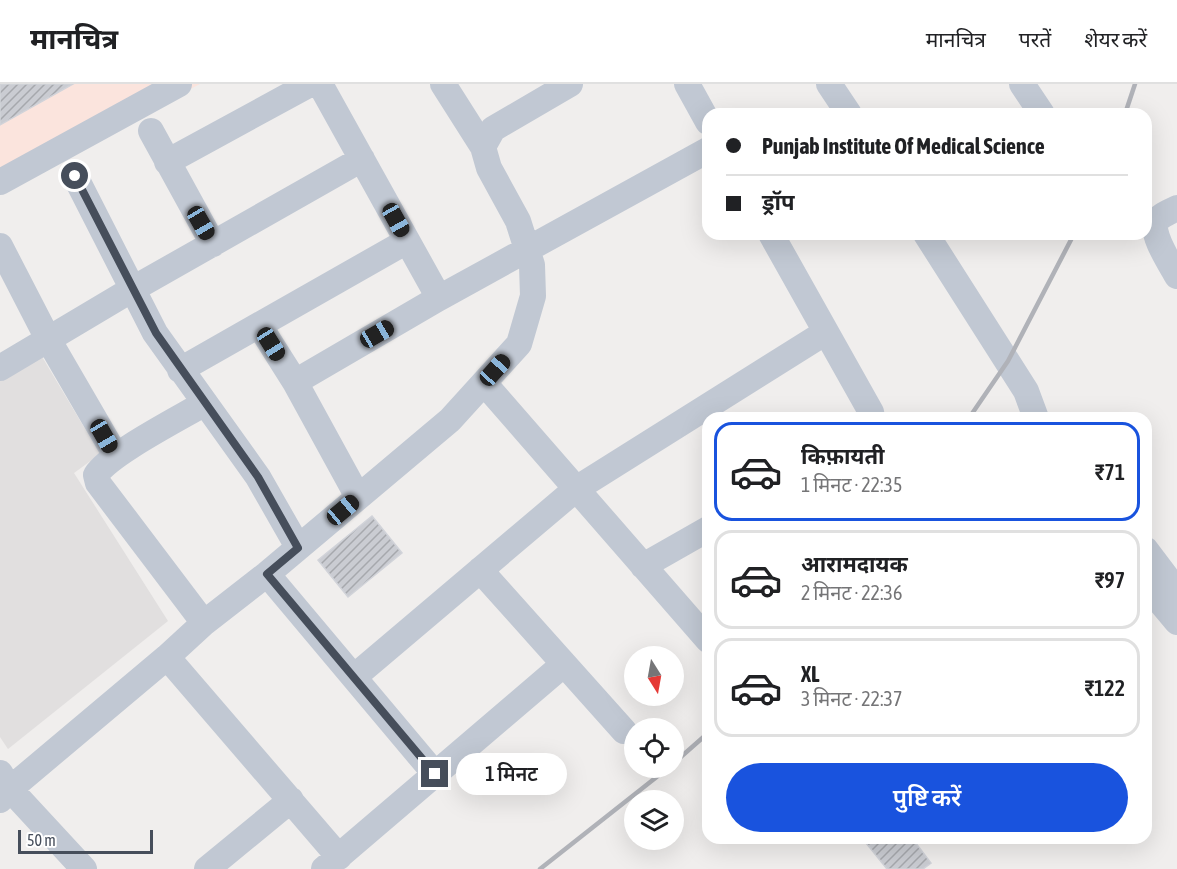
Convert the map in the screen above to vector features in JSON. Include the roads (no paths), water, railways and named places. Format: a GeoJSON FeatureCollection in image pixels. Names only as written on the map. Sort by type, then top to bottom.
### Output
{"type":"FeatureCollection","features":[{"type":"Feature","properties":{"kind":"street"},"geometry":{"type":"LineString","coordinates":[[0,182],[179,84]]}},
{"type":"Feature","properties":{"kind":"street"},"geometry":{"type":"LineString","coordinates":[[167,162],[310,84]]}},
{"type":"Feature","properties":{"kind":"street"},"geometry":{"type":"LineString","coordinates":[[320,84],[439,298]]}},
{"type":"Feature","properties":{"kind":"street"},"geometry":{"type":"LineString","coordinates":[[84,869],[3,787],[167,657],[204,623],[267,574],[450,420],[519,344],[532,296],[532,265],[518,221],[489,168],[483,147],[443,84]]}},
{"type":"Feature","properties":{"kind":"street"},"geometry":{"type":"LineString","coordinates":[[483,147],[493,129],[569,84]]}},
{"type":"Feature","properties":{"kind":"street"},"geometry":{"type":"LineString","coordinates":[[687,84],[702,111]]}},
{"type":"Feature","properties":{"kind":"street"},"geometry":{"type":"LineString","coordinates":[[829,84],[845,108]]}},
{"type":"Feature","properties":{"kind":"street"},"geometry":{"type":"LineString","coordinates":[[1022,84],[1038,108]]}},
{"type":"Feature","properties":{"kind":"street"},"geometry":{"type":"LineString","coordinates":[[151,131],[213,244]]}},
{"type":"Feature","properties":{"kind":"street"},"geometry":{"type":"LineString","coordinates":[[295,382],[439,298],[702,153]]}},
{"type":"Feature","properties":{"kind":"street"},"geometry":{"type":"LineString","coordinates":[[0,368],[131,290],[363,159]]}},
{"type":"Feature","properties":{"kind":"street"},"geometry":{"type":"LineString","coordinates":[[75,176],[131,290],[156,333],[180,370],[258,477],[298,548]]}},
{"type":"Feature","properties":{"kind":"street"},"geometry":{"type":"LineString","coordinates":[[1177,208],[1156,222],[1154,229],[1177,276]]}},
{"type":"Feature","properties":{"kind":"street"},"geometry":{"type":"LineString","coordinates":[[774,240],[871,412]]}},
{"type":"Feature","properties":{"kind":"street"},"geometry":{"type":"LineString","coordinates":[[930,240],[1026,391],[1034,412]]}},
{"type":"Feature","properties":{"kind":"street"},"geometry":{"type":"LineString","coordinates":[[180,370],[407,241]]}},
{"type":"Feature","properties":{"kind":"street"},"geometry":{"type":"LineString","coordinates":[[0,246],[48,339],[116,456]]}},
{"type":"Feature","properties":{"kind":"street"},"geometry":{"type":"LineString","coordinates":[[259,325],[295,382],[358,497]]}},
{"type":"Feature","properties":{"kind":"street"},"geometry":{"type":"LineString","coordinates":[[354,677],[576,489],[826,332]]}},
{"type":"Feature","properties":{"kind":"street"},"geometry":{"type":"LineString","coordinates":[[484,383],[702,633]]}},
{"type":"Feature","properties":{"kind":"street"},"geometry":{"type":"LineString","coordinates":[[1026,391],[1049,412]]}},
{"type":"Feature","properties":{"kind":"street"},"geometry":{"type":"LineString","coordinates":[[204,623],[98,483],[96,475],[100,468],[116,456],[205,403]]}},
{"type":"Feature","properties":{"kind":"street"},"geometry":{"type":"LineString","coordinates":[[644,566],[702,532]]}},
{"type":"Feature","properties":{"kind":"street"},"geometry":{"type":"LineString","coordinates":[[1152,558],[1177,591]]}},
{"type":"Feature","properties":{"kind":"street"},"geometry":{"type":"LineString","coordinates":[[480,570],[624,731]]}},
{"type":"Feature","properties":{"kind":"street"},"geometry":{"type":"LineString","coordinates":[[267,574],[435,774]]}},
{"type":"Feature","properties":{"kind":"street"},"geometry":{"type":"LineString","coordinates":[[1152,592],[1177,622]]}},
{"type":"Feature","properties":{"kind":"street"},"geometry":{"type":"LineString","coordinates":[[167,657],[291,800],[331,863],[564,664]]}},
{"type":"Feature","properties":{"kind":"street"},"geometry":{"type":"LineString","coordinates":[[207,869],[291,800]]}},
{"type":"Feature","properties":{"kind":"railway"},"geometry":{"type":"LineString","coordinates":[[1127,108],[1135,84]]}},
{"type":"Feature","properties":{"kind":"railway"},"geometry":{"type":"LineString","coordinates":[[973,412],[1008,361],[1071,240]]}},
{"type":"Feature","properties":{"kind":"railway"},"geometry":{"type":"LineString","coordinates":[[684,754],[702,738]]}},
{"type":"Feature","properties":{"kind":"railway"},"geometry":{"type":"LineString","coordinates":[[540,869],[655,778]]}}]}
